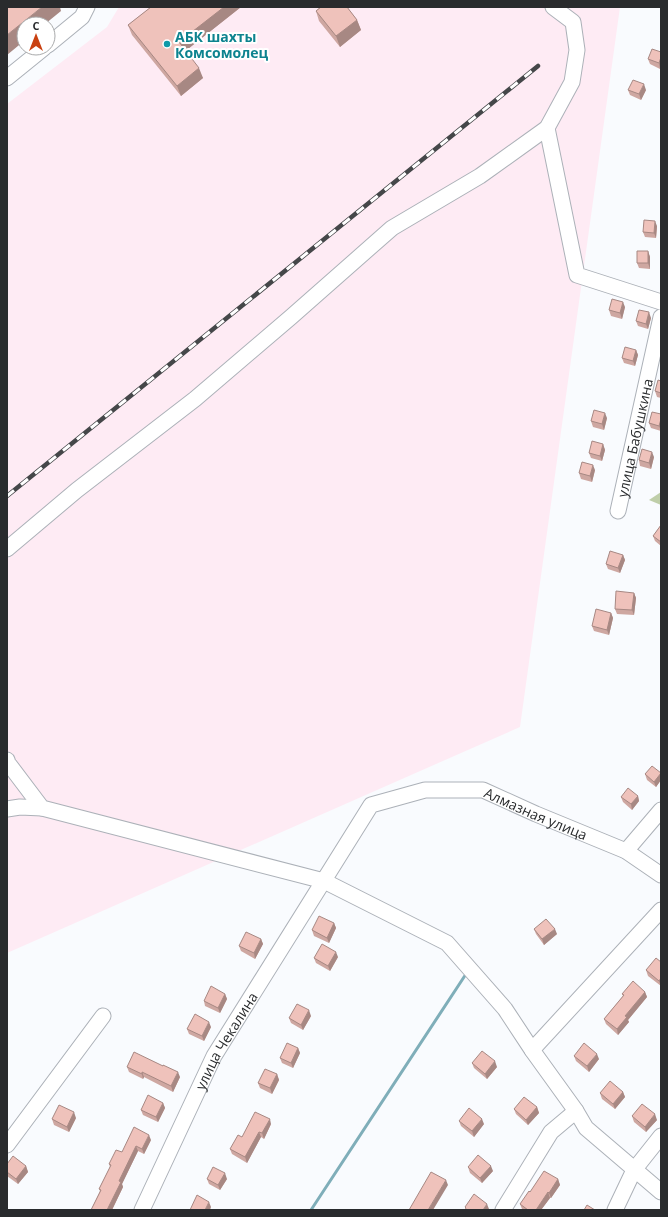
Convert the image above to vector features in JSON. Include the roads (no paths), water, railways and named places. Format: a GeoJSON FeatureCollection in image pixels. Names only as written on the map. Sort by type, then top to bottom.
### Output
{"type":"FeatureCollection","features":[{"type":"Feature","properties":{"kind":"street"},"geometry":{"type":"LineString","coordinates":[[56,38],[82,17],[87,7]]}},
{"type":"Feature","properties":{"kind":"street"},"geometry":{"type":"LineString","coordinates":[[7,548],[77,490],[195,399],[392,228],[480,176],[547,128],[572,82],[577,50],[573,22],[553,7]]}},
{"type":"Feature","properties":{"kind":"street"},"geometry":{"type":"LineString","coordinates":[[7,78],[34,56]]}},
{"type":"Feature","properties":{"kind":"street"},"geometry":{"type":"LineString","coordinates":[[547,128],[577,275],[661,302]]}},
{"type":"Feature","properties":{"kind":"street","name":"улица Бабушкина"},"geometry":{"type":"LineString","coordinates":[[618,511],[661,317]]}},
{"type":"Feature","properties":{"kind":"street"},"geometry":{"type":"LineString","coordinates":[[7,760],[42,808]]}},
{"type":"Feature","properties":{"kind":"street","name":"Алмазная улица"},"geometry":{"type":"LineString","coordinates":[[324,881],[371,805],[425,790],[483,790],[536,814],[626,851],[661,875]]}},
{"type":"Feature","properties":{"kind":"street"},"geometry":{"type":"LineString","coordinates":[[7,808],[42,808],[324,881],[447,943],[505,1009],[532,1050],[576,1111],[586,1128],[661,1192]]}},
{"type":"Feature","properties":{"kind":"street"},"geometry":{"type":"LineString","coordinates":[[626,851],[661,810]]}},
{"type":"Feature","properties":{"kind":"street","name":"улица Чекалина"},"geometry":{"type":"LineString","coordinates":[[142,1210],[214,1056],[324,881]]}},
{"type":"Feature","properties":{"kind":"street"},"geometry":{"type":"LineString","coordinates":[[532,1050],[661,910]]}},
{"type":"Feature","properties":{"kind":"street"},"geometry":{"type":"LineString","coordinates":[[7,1145],[103,1016]]}},
{"type":"Feature","properties":{"kind":"street"},"geometry":{"type":"LineString","coordinates":[[503,1210],[551,1132],[576,1111]]}},
{"type":"Feature","properties":{"kind":"street"},"geometry":{"type":"LineString","coordinates":[[615,1210],[634,1170],[661,1136]]}},
{"type":"Feature","properties":{"kind":"waterway"},"geometry":{"type":"LineString","coordinates":[[311,1210],[466,974]]}},
{"type":"Feature","properties":{"kind":"railway"},"geometry":{"type":"LineString","coordinates":[[7,496],[538,66]]}},
{"type":"Feature","properties":{"kind":"place","name":"АБК шахты Комсомолец"},"geometry":{"type":"Point","coordinates":[167,44]}}]}
